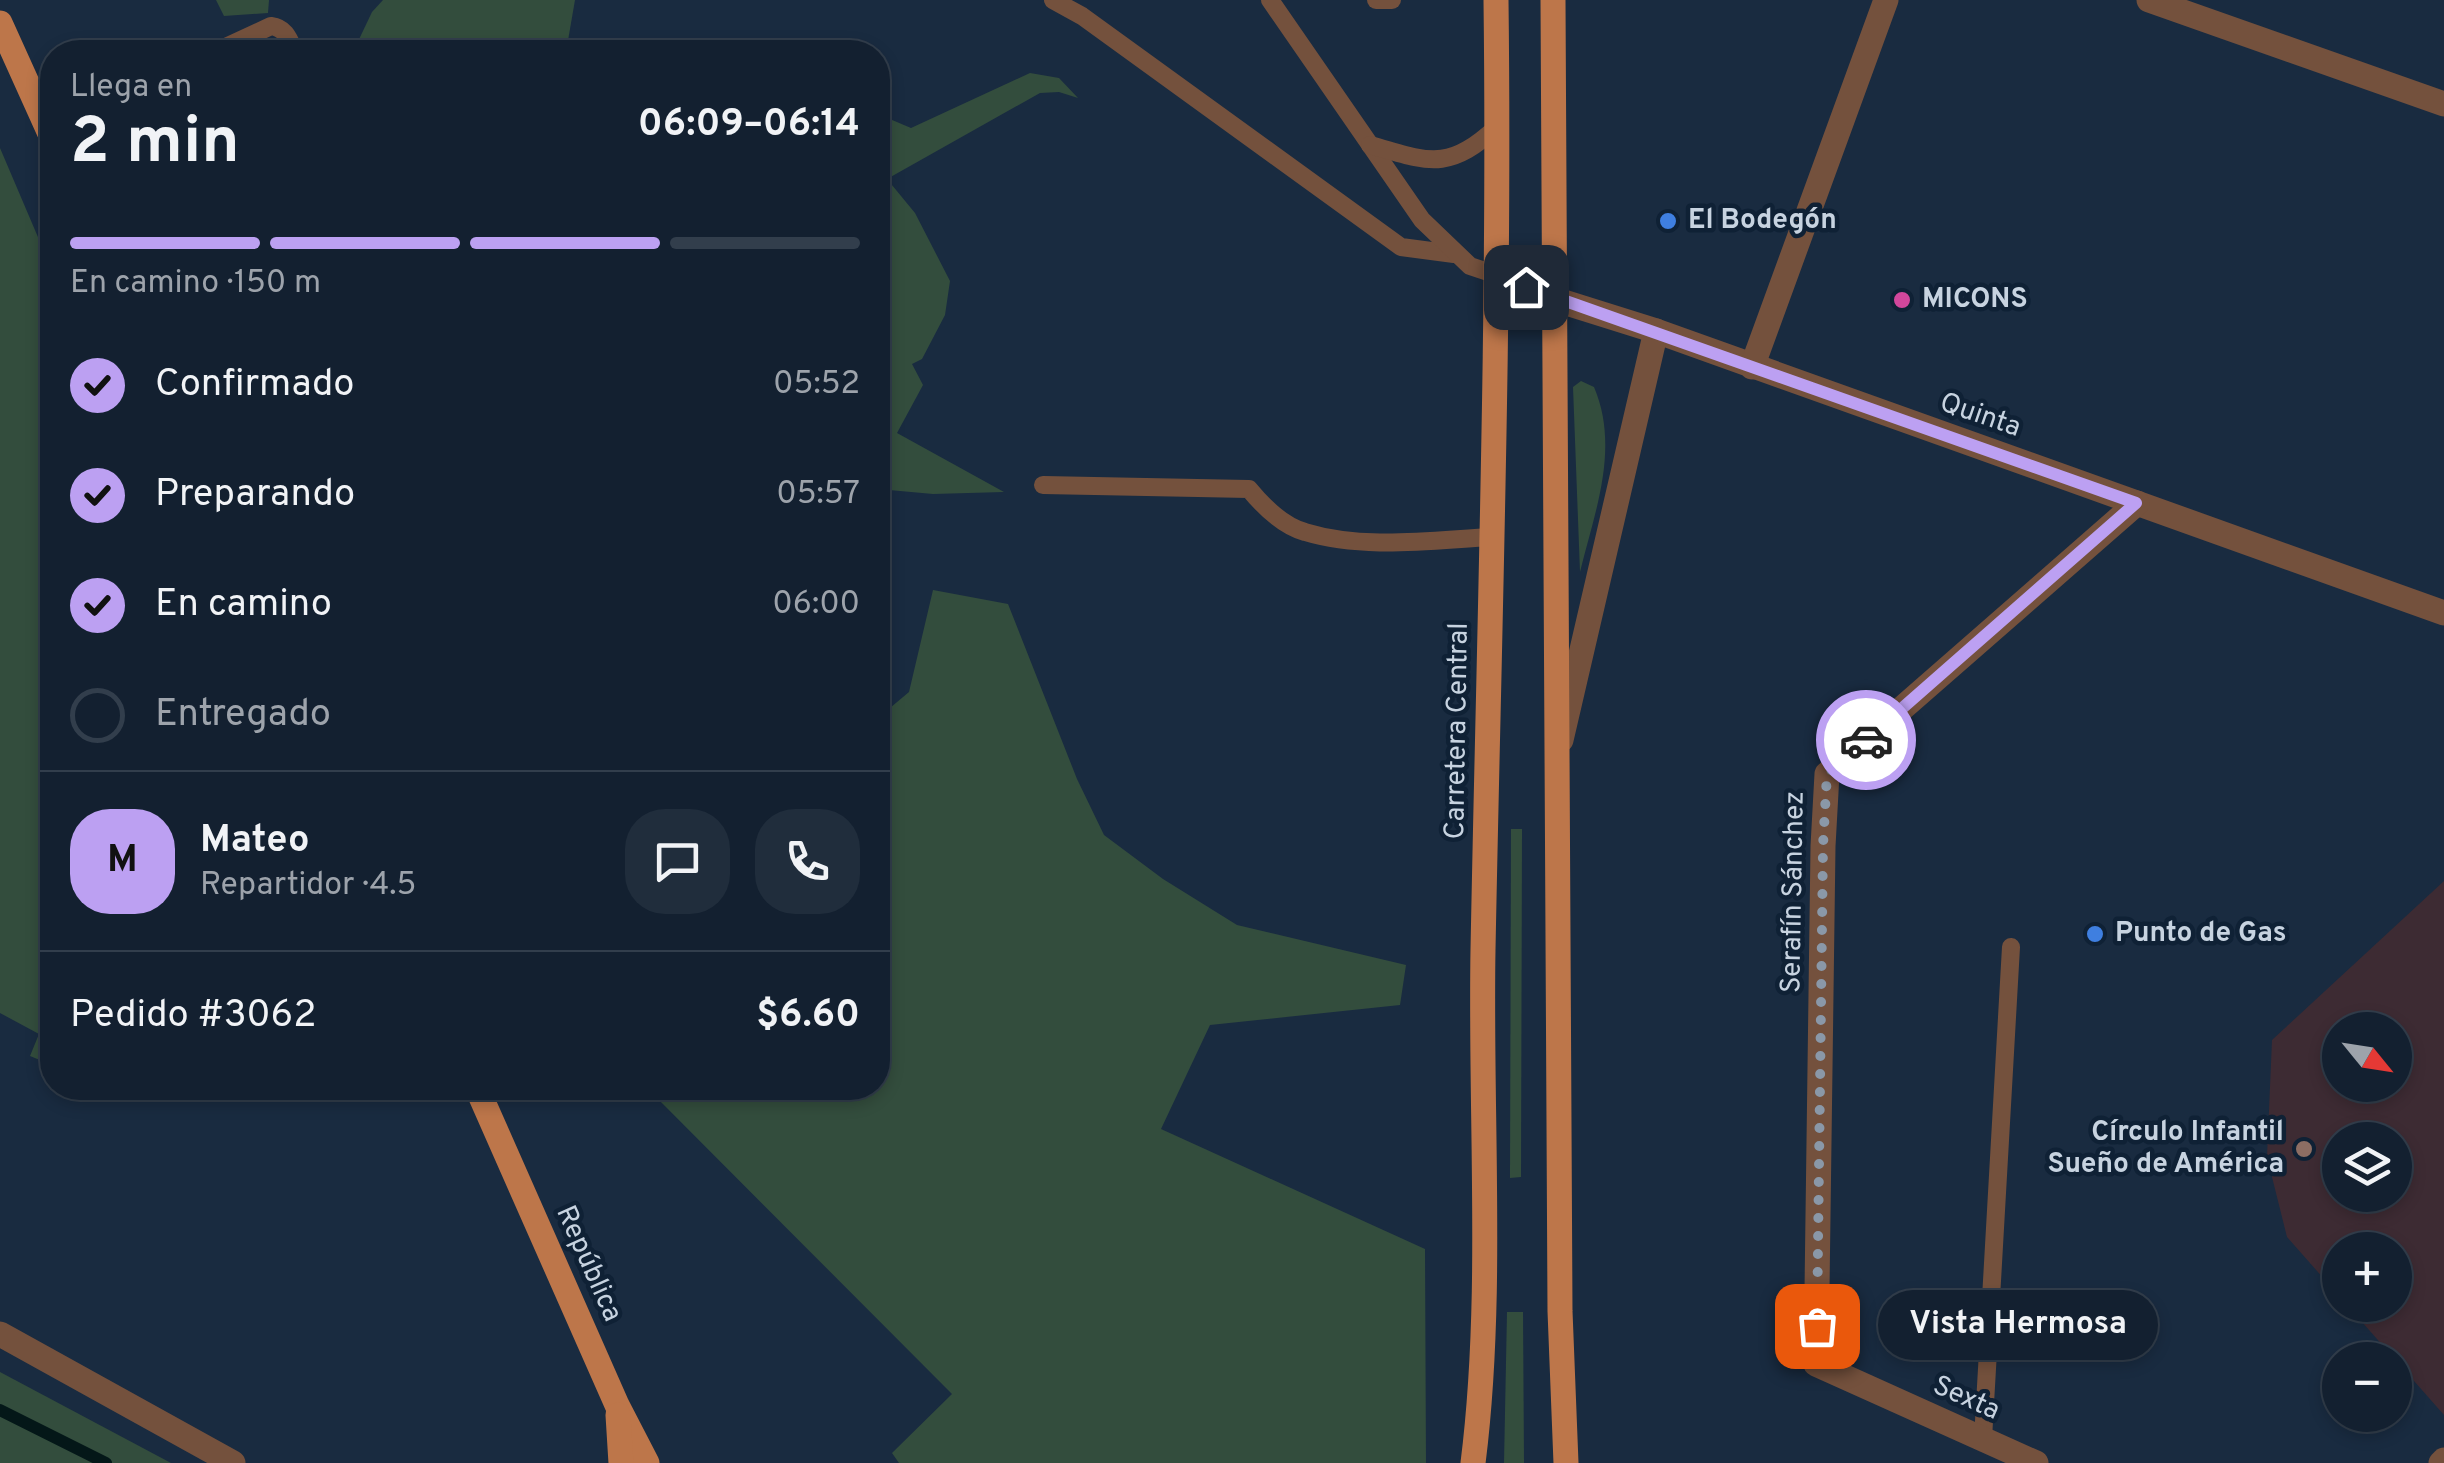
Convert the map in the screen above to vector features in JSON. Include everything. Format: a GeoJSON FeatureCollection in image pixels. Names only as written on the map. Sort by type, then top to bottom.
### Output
{"type":"FeatureCollection","features":[{"type":"Feature","properties":{"kind":"main road","name":"Carretera Central"},"geometry":{"type":"LineString","coordinates":[[1473,1463],[1483,1282],[1483,950],[1497,274],[1496,0]]}},
{"type":"Feature","properties":{"kind":"main road"},"geometry":{"type":"LineString","coordinates":[[1553,0],[1560,1295],[1566,1463]]}},
{"type":"Feature","properties":{"kind":"main road"},"geometry":{"type":"LineString","coordinates":[[0,23],[40,108]]}},
{"type":"Feature","properties":{"kind":"main road","name":"República"},"geometry":{"type":"LineString","coordinates":[[482,1100],[617,1405],[647,1463]]}},
{"type":"Feature","properties":{"kind":"main road"},"geometry":{"type":"LineString","coordinates":[[617,1405],[620,1463]]}},
{"type":"Feature","properties":{"kind":"street"},"geometry":{"type":"LineString","coordinates":[[1752,367],[1886,0]]}},
{"type":"Feature","properties":{"kind":"street"},"geometry":{"type":"LineString","coordinates":[[2149,0],[2444,104]]}},
{"type":"Feature","properties":{"kind":"street","name":"Quinta"},"geometry":{"type":"LineString","coordinates":[[1497,274],[1554,299],[1656,331],[2444,613]]}},
{"type":"Feature","properties":{"kind":"street"},"geometry":{"type":"LineString","coordinates":[[1558,753],[1656,331]]}},
{"type":"Feature","properties":{"kind":"street","name":"Serafín Sánchez"},"geometry":{"type":"LineString","coordinates":[[1816,1364],[1827,774],[2136,503]]}},
{"type":"Feature","properties":{"kind":"street"},"geometry":{"type":"LineString","coordinates":[[0,1334],[232,1463]]}},
{"type":"Feature","properties":{"kind":"street","name":"Sexta"},"geometry":{"type":"LineString","coordinates":[[1816,1364],[2036,1463]]}},
{"type":"Feature","properties":{"kind":"lane"},"geometry":{"type":"LineString","coordinates":[[1053,0],[1082,16],[1401,247],[1454,254]]}},
{"type":"Feature","properties":{"kind":"lane"},"geometry":{"type":"LineString","coordinates":[[1270,0],[1422,220],[1470,266],[1497,274]]}},
{"type":"Feature","properties":{"kind":"lane"},"geometry":{"type":"LineString","coordinates":[[1376,0],[1392,0]]}},
{"type":"Feature","properties":{"kind":"lane"},"geometry":{"type":"LineString","coordinates":[[241,40],[271,26],[280,27],[290,40]]}},
{"type":"Feature","properties":{"kind":"lane"},"geometry":{"type":"LineString","coordinates":[[1370,144],[1439,160],[1472,150],[1498,126]]}},
{"type":"Feature","properties":{"kind":"lane"},"geometry":{"type":"LineString","coordinates":[[1043,486],[1249,490],[1264,508],[1302,532],[1367,542],[1493,537]]}},
{"type":"Feature","properties":{"kind":"lane"},"geometry":{"type":"LineString","coordinates":[[1983,1439],[2011,946]]}},
{"type":"Feature","properties":{"kind":"shaded area","name":"Círculo Infantil Sueño de América"},"geometry":{"type":"Polygon","coordinates":[[[2444,881],[2444,1415],[2412,1379],[2412,1342],[2380,1342],[2362,1322],[2412,1322],[2412,1232],[2322,1232],[2322,1277],[2287,1237],[2267,1157],[2272,1040],[2444,881]]]}},
{"type":"Feature","properties":{"kind":"green space"},"geometry":{"type":"Polygon","coordinates":[[[216,0],[269,0],[268,13],[224,16],[216,0]]]}},
{"type":"Feature","properties":{"kind":"green space"},"geometry":{"type":"Polygon","coordinates":[[[383,0],[575,0],[568,40],[359,40],[372,12],[383,0]]]}},
{"type":"Feature","properties":{"kind":"green space"},"geometry":{"type":"Polygon","coordinates":[[[1030,73],[1059,78],[1078,98],[1059,92],[1040,93],[890,177],[890,119],[911,128],[1030,73]]]}},
{"type":"Feature","properties":{"kind":"green space"},"geometry":{"type":"Polygon","coordinates":[[[0,148],[40,242],[40,1060],[30,1056],[39,1034],[0,1013],[0,148]]]}},
{"type":"Feature","properties":{"kind":"green space"},"geometry":{"type":"Polygon","coordinates":[[[890,183],[915,213],[950,281],[945,315],[922,359],[912,364],[923,385],[897,433],[1004,492],[933,494],[890,490],[890,183]]]}},
{"type":"Feature","properties":{"kind":"green space"},"geometry":{"type":"Polygon","coordinates":[[[1581,381],[1594,387],[1605,433],[1605,456],[1598,503],[1580,572],[1573,387],[1581,381]]]}},
{"type":"Feature","properties":{"kind":"green space"},"geometry":{"type":"Polygon","coordinates":[[[933,590],[1008,604],[1077,779],[1104,835],[1163,879],[1237,925],[1406,965],[1400,1005],[1210,1025],[1161,1129],[1425,1249],[1426,1463],[899,1463],[892,1453],[952,1394],[659,1100],[890,1100],[890,708],[909,692],[933,590]]]}},
{"type":"Feature","properties":{"kind":"green space"},"geometry":{"type":"Polygon","coordinates":[[[1511,829],[1522,829],[1521,1177],[1510,1178],[1511,829]]]}},
{"type":"Feature","properties":{"kind":"green space"},"geometry":{"type":"Polygon","coordinates":[[[1507,1312],[1523,1312],[1524,1463],[1504,1463],[1507,1312]]]}},
{"type":"Feature","properties":{"kind":"green space"},"geometry":{"type":"Polygon","coordinates":[[[0,1372],[171,1463],[0,1463],[0,1372]]]}},
{"type":"Feature","properties":{"kind":"waterway"},"geometry":{"type":"LineString","coordinates":[[0,1410],[106,1463]]}},
{"type":"Feature","properties":{"kind":"way so far"},"geometry":{"type":"LineString","coordinates":[[1817,1326],[1827,774],[1866,740]]}},
{"type":"Feature","properties":{"kind":"place","name":"El Bodegón"},"geometry":{"type":"Point","coordinates":[1668,221]}},
{"type":"Feature","properties":{"kind":"place","name":"MICONS"},"geometry":{"type":"Point","coordinates":[1902,300]}},
{"type":"Feature","properties":{"kind":"place","name":"Punto de Gas"},"geometry":{"type":"Point","coordinates":[2095,934]}},
{"type":"Feature","properties":{"kind":"place","name":"Círculo Infantil Sueño de América"},"geometry":{"type":"Point","coordinates":[2304,1149]}},
{"type":"Feature","properties":{"kind":"place","name":"Vista Hermosa"},"geometry":{"type":"Point","coordinates":[1817,1326]}},
{"type":"Feature","properties":{"kind":"route"},"geometry":{"type":"LineString","coordinates":[[1526,287],[2136,503],[1866,740]]}}]}
